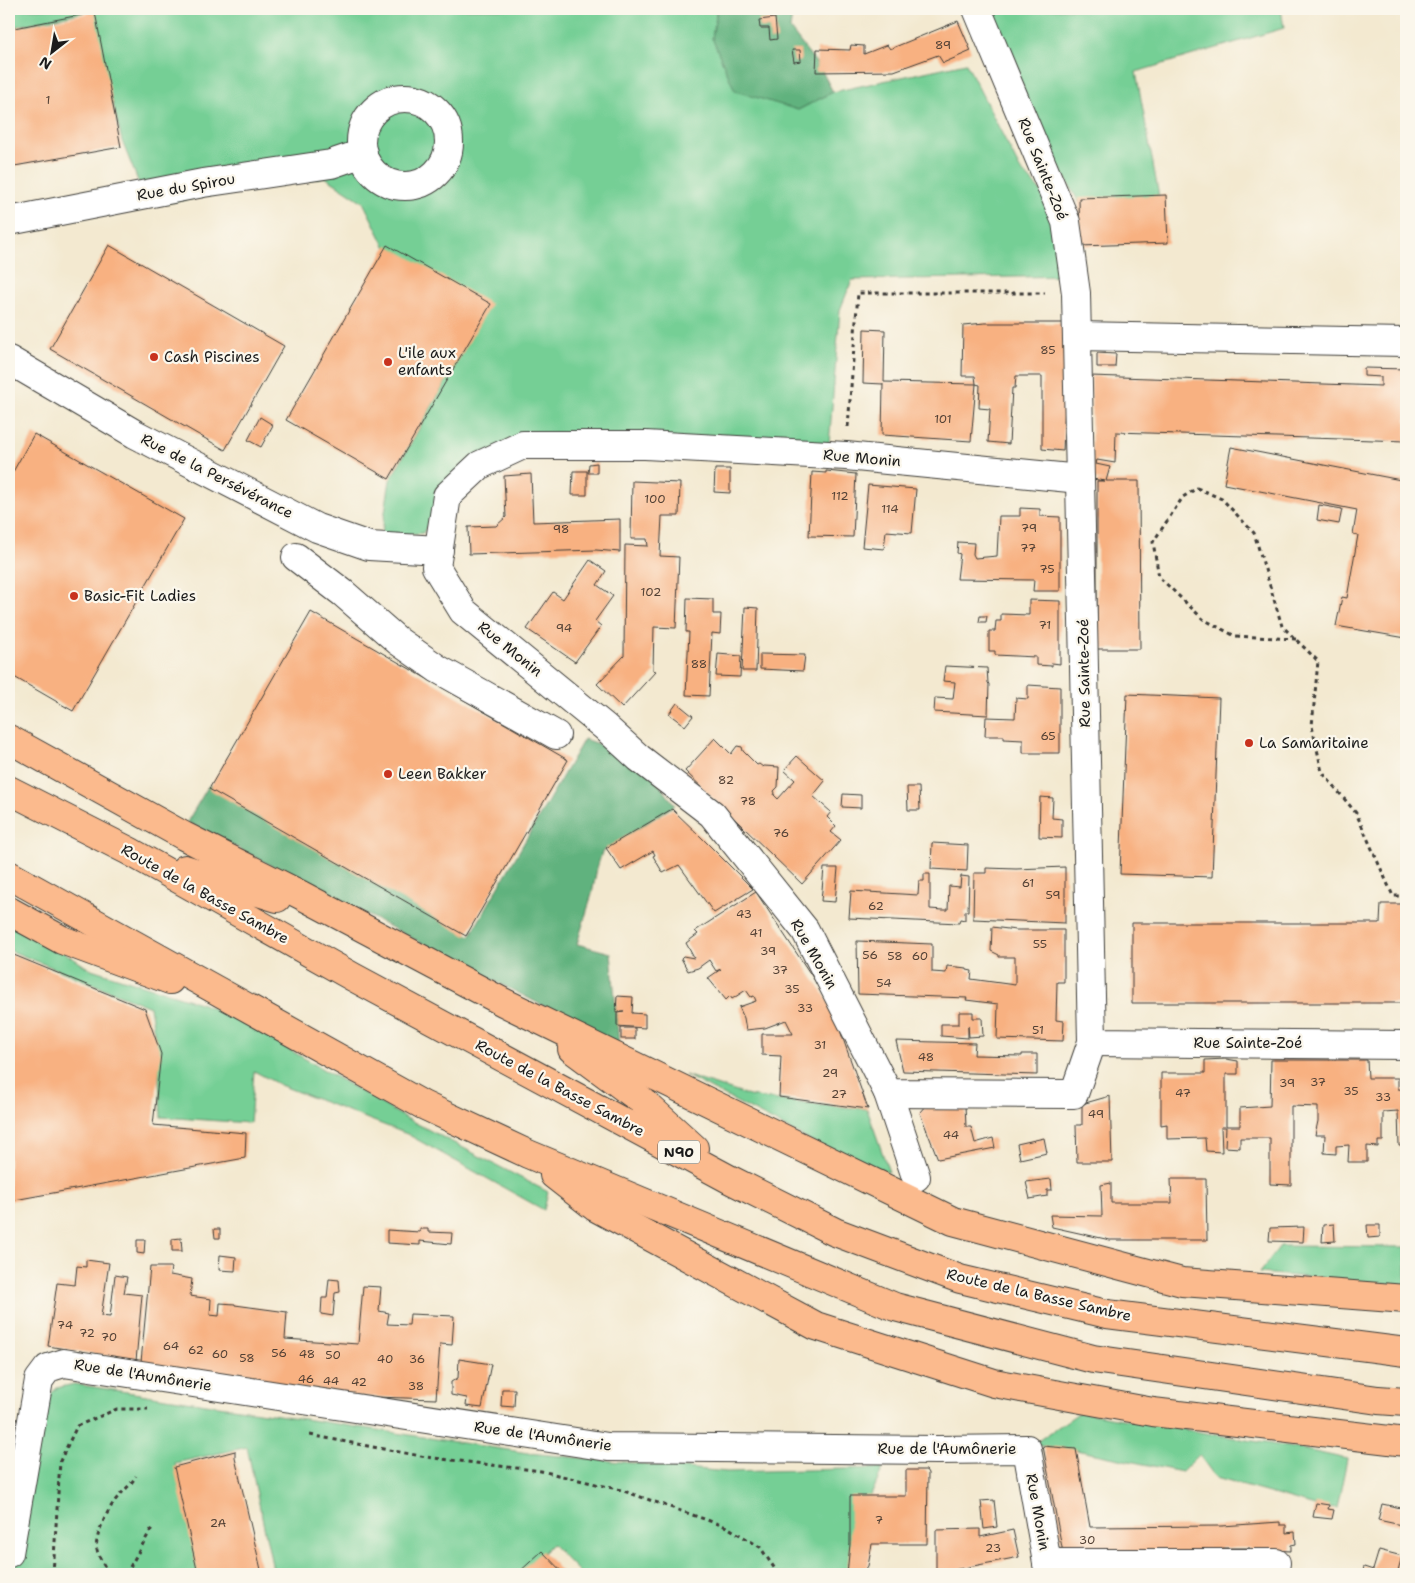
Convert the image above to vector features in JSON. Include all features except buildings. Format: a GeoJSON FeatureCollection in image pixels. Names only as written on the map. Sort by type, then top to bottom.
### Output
{"type":"FeatureCollection","features":[{"type":"Feature","properties":{"kind":"highway"},"geometry":{"type":"LineString","coordinates":[[9,739],[184,836],[520,1010],[953,1221],[1182,1282],[1406,1299]]}},
{"type":"Feature","properties":{"kind":"highway","name":"Route de la Basse Sambre"},"geometry":{"type":"LineString","coordinates":[[9,790],[129,851],[362,982],[729,1179],[835,1232],[960,1279],[1107,1314],[1406,1352]]}},
{"type":"Feature","properties":{"kind":"highway"},"geometry":{"type":"LineString","coordinates":[[129,851],[366,929]]}},
{"type":"Feature","properties":{"kind":"highway"},"geometry":{"type":"LineString","coordinates":[[9,875],[423,1105],[528,1154],[895,1307],[1093,1359],[1378,1400],[1406,1402]]}},
{"type":"Feature","properties":{"kind":"highway"},"geometry":{"type":"LineString","coordinates":[[9,911],[62,940],[257,1012]]}},
{"type":"Feature","properties":{"kind":"highway"},"geometry":{"type":"LineString","coordinates":[[520,1010],[641,1100],[729,1179]]}},
{"type":"Feature","properties":{"kind":"highway"},"geometry":{"type":"LineString","coordinates":[[528,1154],[595,1207],[816,1326],[825,1329],[994,1383],[1153,1412],[1406,1442]]}},
{"type":"Feature","properties":{"kind":"street","name":"Rue Sainte-Zoé"},"geometry":{"type":"LineString","coordinates":[[977,9],[1066,222],[1076,293],[1092,1042],[1406,1045]]}},
{"type":"Feature","properties":{"kind":"street","name":"Rue du Spirou"},"geometry":{"type":"LineString","coordinates":[[9,221],[203,183],[330,164],[363,154]]}},
{"type":"Feature","properties":{"kind":"street"},"geometry":{"type":"LineString","coordinates":[[1077,336],[1406,342]]}},
{"type":"Feature","properties":{"kind":"street","name":"Rue de la Persévérance"},"geometry":{"type":"LineString","coordinates":[[9,360],[135,434],[317,528],[369,546],[439,550]]}},
{"type":"Feature","properties":{"kind":"street","name":"Rue Monin"},"geometry":{"type":"LineString","coordinates":[[916,1177],[888,1093],[805,930],[712,814],[639,758],[605,727],[463,611],[436,567],[447,496],[480,465],[523,446],[645,445],[846,456],[1080,479]]}},
{"type":"Feature","properties":{"kind":"street"},"geometry":{"type":"LineString","coordinates":[[296,557],[343,593],[398,641],[438,669],[556,735]]}},
{"type":"Feature","properties":{"kind":"street"},"geometry":{"type":"LineString","coordinates":[[888,1093],[1074,1094],[1092,1042]]}},
{"type":"Feature","properties":{"kind":"street","name":"Rue de l'Aumônerie"},"geometry":{"type":"LineString","coordinates":[[9,1553],[39,1380],[48,1368],[64,1363],[608,1447],[1027,1449]]}},
{"type":"Feature","properties":{"kind":"street","name":"Rue Monin"},"geometry":{"type":"LineString","coordinates":[[1027,1449],[1048,1568]]}},
{"type":"Feature","properties":{"kind":"street"},"geometry":{"type":"LineString","coordinates":[[1048,1568],[1276,1563]]}},
{"type":"Feature","properties":{"kind":"path"},"geometry":{"type":"LineString","coordinates":[[846,456],[858,293],[1076,293]]}},
{"type":"Feature","properties":{"kind":"path"},"geometry":{"type":"LineString","coordinates":[[1296,639],[1235,636],[1203,619],[1159,577],[1153,542],[1183,497],[1197,488],[1222,499],[1254,533],[1282,626],[1296,639],[1318,661],[1312,726],[1322,772],[1356,812],[1393,896],[1406,896]]}},
{"type":"Feature","properties":{"kind":"path"},"geometry":{"type":"LineString","coordinates":[[53,1574],[60,1461],[77,1426],[117,1409],[153,1409]]}},
{"type":"Feature","properties":{"kind":"path"},"geometry":{"type":"LineString","coordinates":[[303,1433],[426,1457],[541,1471],[620,1490],[726,1527],[760,1547],[775,1569],[776,1574]]}},
{"type":"Feature","properties":{"kind":"path"},"geometry":{"type":"LineString","coordinates":[[108,1574],[96,1548],[99,1533],[117,1498],[136,1476]]}},
{"type":"Feature","properties":{"kind":"path"},"geometry":{"type":"LineString","coordinates":[[126,1574],[153,1526]]}},
{"type":"Feature","properties":{"kind":"green space"},"geometry":{"type":"Polygon","coordinates":[[[9,9],[717,9],[712,38],[798,110],[833,92],[966,63],[1020,169],[1062,214],[1073,276],[852,280],[840,310],[829,444],[523,445],[464,465],[423,533],[381,538],[390,480],[489,305],[385,246],[363,202],[325,177],[148,206],[122,141],[90,11],[9,28],[9,9]]]}},
{"type":"Feature","properties":{"kind":"green space"},"geometry":{"type":"Polygon","coordinates":[[[717,9],[793,9],[790,29],[821,69],[833,92],[798,110],[735,91],[712,38],[717,9]]]}},
{"type":"Feature","properties":{"kind":"green space"},"geometry":{"type":"Polygon","coordinates":[[[978,9],[1281,9],[1284,28],[1136,72],[1160,202],[1080,204],[1002,68],[978,9]]]}},
{"type":"Feature","properties":{"kind":"green space"},"geometry":{"type":"Polygon","coordinates":[[[584,739],[639,758],[675,805],[602,852],[577,944],[611,953],[619,1045],[187,822],[209,785],[470,936],[584,739]]]}},
{"type":"Feature","properties":{"kind":"green space"},"geometry":{"type":"Polygon","coordinates":[[[9,916],[88,968],[203,1004],[251,1027],[404,1117],[548,1192],[544,1210],[407,1134],[280,1085],[254,1071],[250,1123],[161,1117],[158,1056],[150,1007],[9,950],[9,916]]]}},
{"type":"Feature","properties":{"kind":"green space"},"geometry":{"type":"Polygon","coordinates":[[[685,1075],[749,1096],[867,1109],[889,1172],[834,1153],[685,1075]]]}},
{"type":"Feature","properties":{"kind":"green space"},"geometry":{"type":"Polygon","coordinates":[[[1280,1246],[1406,1247],[1406,1285],[1259,1273],[1280,1246]]]}},
{"type":"Feature","properties":{"kind":"green space"},"geometry":{"type":"Polygon","coordinates":[[[74,1384],[528,1453],[727,1472],[883,1468],[868,1502],[863,1574],[581,1574],[552,1544],[522,1574],[274,1574],[247,1447],[175,1463],[199,1574],[14,1574],[46,1398],[57,1388],[74,1384]]]}},
{"type":"Feature","properties":{"kind":"green space"},"geometry":{"type":"Polygon","coordinates":[[[1080,1412],[1301,1449],[1347,1459],[1337,1508],[1315,1506],[1216,1478],[1199,1455],[1182,1472],[1076,1450],[1032,1445],[1080,1412]]]}},
{"type":"Feature","properties":{"kind":"place","name":"Cash Piscines"},"geometry":{"type":"Point","coordinates":[154,357]}},
{"type":"Feature","properties":{"kind":"place","name":"L'ile aux enfants"},"geometry":{"type":"Point","coordinates":[388,362]}},
{"type":"Feature","properties":{"kind":"place","name":"Basic-Fit Ladies"},"geometry":{"type":"Point","coordinates":[74,596]}},
{"type":"Feature","properties":{"kind":"place","name":"La Samaritaine"},"geometry":{"type":"Point","coordinates":[1249,743]}},
{"type":"Feature","properties":{"kind":"place","name":"Leen Bakker"},"geometry":{"type":"Point","coordinates":[388,774]}}]}
